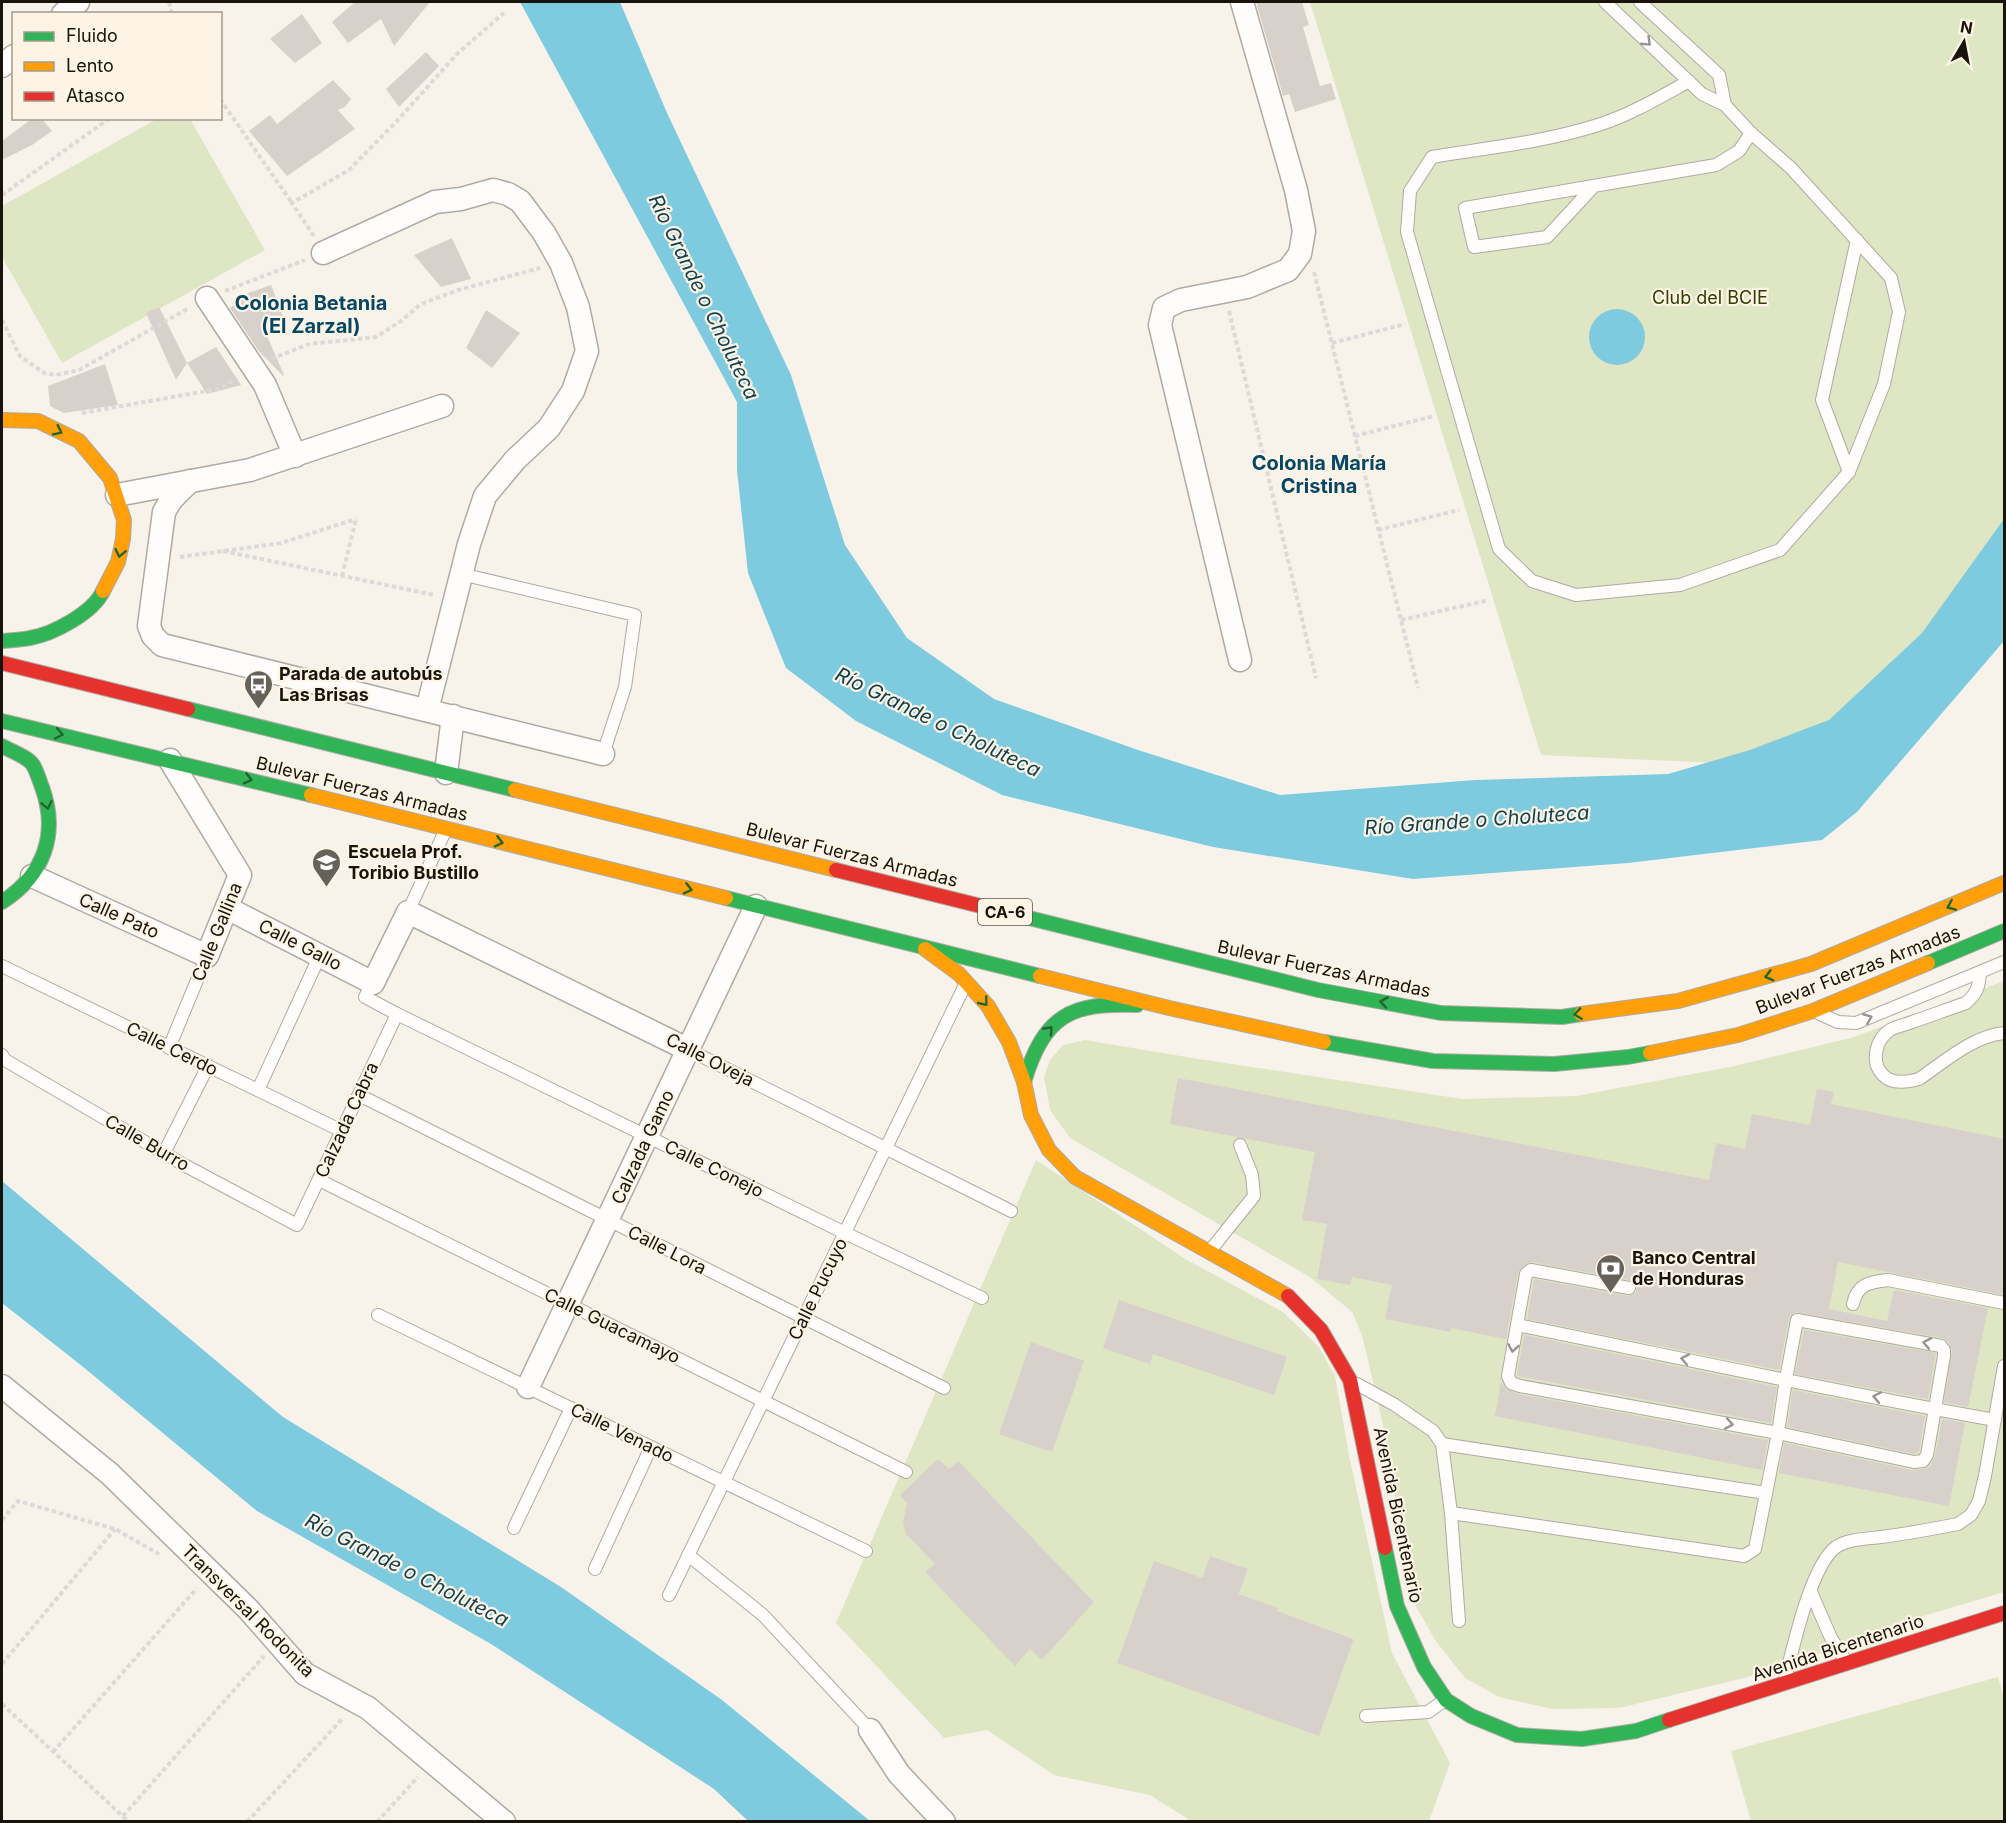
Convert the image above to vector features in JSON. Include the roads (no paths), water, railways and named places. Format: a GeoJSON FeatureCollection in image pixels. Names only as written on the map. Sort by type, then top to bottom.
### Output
{"type":"FeatureCollection","features":[{"type":"Feature","properties":{"kind":"main road"},"geometry":{"type":"LineString","coordinates":[[2,420],[38,421],[79,441],[110,478],[124,520],[118,562],[100,598],[73,621],[32,639],[2,641]]}},
{"type":"Feature","properties":{"kind":"main road","name":"Bulevar Fuerzas Armadas"},"geometry":{"type":"LineString","coordinates":[[2,663],[1318,990],[1441,1013],[1562,1017],[1678,1001],[1811,964],[2004,883]]}},
{"type":"Feature","properties":{"kind":"main road","name":"Bulevar Fuerzas Armadas"},"geometry":{"type":"LineString","coordinates":[[2,722],[170,760],[1169,1008],[1312,1040],[1433,1061],[1554,1064],[1628,1057],[1738,1035],[1813,1011],[2004,931]]}},
{"type":"Feature","properties":{"kind":"main road"},"geometry":{"type":"LineString","coordinates":[[2,746],[33,764],[44,790],[50,823],[44,853],[32,876],[2,902]]}},
{"type":"Feature","properties":{"kind":"main road","name":"Avenida Bicentenario"},"geometry":{"type":"LineString","coordinates":[[925,949],[966,982],[987,1006],[1009,1042],[1024,1082],[1031,1115],[1049,1149],[1075,1177],[1287,1295],[1321,1330],[1350,1380],[1397,1606],[1424,1667],[1446,1700],[1471,1716],[1517,1735],[1582,1738],[1636,1731],[2004,1614]]}},
{"type":"Feature","properties":{"kind":"main road","name":"Avenida Bicentenario"},"geometry":{"type":"LineString","coordinates":[[1024,1082],[1034,1051],[1048,1029],[1067,1014],[1090,1006],[1114,1003],[1169,1008]]}},
{"type":"Feature","properties":{"kind":"street"},"geometry":{"type":"LineString","coordinates":[[66,12],[78,2]]}},
{"type":"Feature","properties":{"kind":"street"},"geometry":{"type":"LineString","coordinates":[[1240,660],[1160,325],[1164,308],[1181,300],[1246,286],[1288,270],[1300,254],[1304,231],[1296,190],[1242,2]]}},
{"type":"Feature","properties":{"kind":"street"},"geometry":{"type":"LineString","coordinates":[[323,253],[435,202],[461,199],[493,190],[508,194],[520,201],[544,233],[561,263],[578,307],[587,351],[573,391],[549,428],[514,460],[485,496],[469,544],[427,710]]}},
{"type":"Feature","properties":{"kind":"street"},"geometry":{"type":"LineString","coordinates":[[207,298],[265,385],[295,456]]}},
{"type":"Feature","properties":{"kind":"street"},"geometry":{"type":"LineString","coordinates":[[117,495],[250,470],[442,406]]}},
{"type":"Feature","properties":{"kind":"street"},"geometry":{"type":"LineString","coordinates":[[190,481],[171,500],[164,512],[149,626],[153,636],[162,645],[603,754]]}},
{"type":"Feature","properties":{"kind":"street"},"geometry":{"type":"LineString","coordinates":[[446,773],[453,716]]}},
{"type":"Feature","properties":{"kind":"street","name":"Calle Gallina"},"geometry":{"type":"LineString","coordinates":[[170,760],[240,875],[207,956]]}},
{"type":"Feature","properties":{"kind":"street","name":"Calle Pato"},"geometry":{"type":"LineString","coordinates":[[32,876],[207,956]]}},
{"type":"Feature","properties":{"kind":"street","name":"Calzada Gamo"},"geometry":{"type":"LineString","coordinates":[[528,1387],[756,906]]}},
{"type":"Feature","properties":{"kind":"street","name":"Calle Gallo"},"geometry":{"type":"LineString","coordinates":[[227,908],[373,983]]}},
{"type":"Feature","properties":{"kind":"street"},"geometry":{"type":"LineString","coordinates":[[373,983],[408,912]]}},
{"type":"Feature","properties":{"kind":"street","name":"Calle Oveja"},"geometry":{"type":"LineString","coordinates":[[408,912],[689,1050]]}},
{"type":"Feature","properties":{"kind":"street","name":"Transversal Rodonita"},"geometry":{"type":"LineString","coordinates":[[2,1386],[110,1474],[248,1609],[305,1674],[368,1708],[504,1821]]}},
{"type":"Feature","properties":{"kind":"street"},"geometry":{"type":"LineString","coordinates":[[870,1730],[899,1774],[944,1821]]}},
{"type":"Feature","properties":{"kind":"lane"},"geometry":{"type":"LineString","coordinates":[[1605,2],[1689,81],[1702,94],[1725,105],[1751,133],[1791,168],[1891,278],[1899,312],[1884,384],[1849,472],[1780,550],[1680,585],[1576,595],[1532,581],[1499,549],[1407,232],[1410,191],[1432,157],[1546,138],[1599,125],[1689,81]]}},
{"type":"Feature","properties":{"kind":"lane"},"geometry":{"type":"LineString","coordinates":[[1640,2],[1719,75],[1725,105]]}},
{"type":"Feature","properties":{"kind":"lane"},"geometry":{"type":"LineString","coordinates":[[1594,186],[1547,237],[1474,247],[1465,208],[1716,165],[1739,151],[1751,133]]}},
{"type":"Feature","properties":{"kind":"lane"},"geometry":{"type":"LineString","coordinates":[[1849,472],[1822,400],[1857,240]]}},
{"type":"Feature","properties":{"kind":"lane"},"geometry":{"type":"LineString","coordinates":[[461,574],[635,615],[625,687],[603,754]]}},
{"type":"Feature","properties":{"kind":"lane"},"geometry":{"type":"LineString","coordinates":[[408,912],[446,829]]}},
{"type":"Feature","properties":{"kind":"lane"},"geometry":{"type":"LineString","coordinates":[[258,1090],[320,955]]}},
{"type":"Feature","properties":{"kind":"lane","name":"Calle Gallina"},"geometry":{"type":"LineString","coordinates":[[169,1048],[207,956]]}},
{"type":"Feature","properties":{"kind":"lane"},"geometry":{"type":"LineString","coordinates":[[1813,1011],[1838,1022],[1856,1023],[2004,962]]}},
{"type":"Feature","properties":{"kind":"lane","name":"Calle Cerdo"},"geometry":{"type":"LineString","coordinates":[[2,966],[342,1131]]}},
{"type":"Feature","properties":{"kind":"lane"},"geometry":{"type":"LineString","coordinates":[[1980,973],[1979,988],[1966,1003],[1890,1030],[1879,1040],[1876,1050],[1879,1068],[1890,1080],[1909,1082],[1919,1079],[1973,1044],[2004,1033]]}},
{"type":"Feature","properties":{"kind":"lane","name":"Calle Pucuyo"},"geometry":{"type":"LineString","coordinates":[[669,1595],[966,982]]}},
{"type":"Feature","properties":{"kind":"lane","name":"Calle Conejo"},"geometry":{"type":"LineString","coordinates":[[373,983],[365,997],[397,1014],[982,1298]]}},
{"type":"Feature","properties":{"kind":"lane","name":"Calzada Cabra"},"geometry":{"type":"LineString","coordinates":[[297,1225],[397,1014]]}},
{"type":"Feature","properties":{"kind":"lane","name":"Calle Oveja"},"geometry":{"type":"LineString","coordinates":[[689,1050],[1011,1211]]}},
{"type":"Feature","properties":{"kind":"lane","name":"Calle Burro"},"geometry":{"type":"LineString","coordinates":[[2,1055],[5,1060],[164,1153],[297,1225]]}},
{"type":"Feature","properties":{"kind":"lane"},"geometry":{"type":"LineString","coordinates":[[164,1153],[208,1066]]}},
{"type":"Feature","properties":{"kind":"lane","name":"Calle Lora"},"geometry":{"type":"LineString","coordinates":[[359,1095],[944,1388]]}},
{"type":"Feature","properties":{"kind":"lane"},"geometry":{"type":"LineString","coordinates":[[1208,1253],[1254,1196],[1252,1175],[1240,1145]]}},
{"type":"Feature","properties":{"kind":"lane","name":"Calle Guacamayo"},"geometry":{"type":"LineString","coordinates":[[318,1180],[906,1472]]}},
{"type":"Feature","properties":{"kind":"lane"},"geometry":{"type":"LineString","coordinates":[[1451,1513],[1744,1556],[1755,1549],[1778,1433],[1797,1320],[1941,1346],[1944,1356],[1927,1455],[1923,1461],[1914,1462],[1778,1433],[1511,1383],[1508,1376],[1526,1274],[1531,1270],[1629,1288]]}},
{"type":"Feature","properties":{"kind":"lane"},"geometry":{"type":"LineString","coordinates":[[1853,1304],[1859,1288],[1869,1282],[1888,1280],[2004,1303]]}},
{"type":"Feature","properties":{"kind":"lane","name":"Calle Venado"},"geometry":{"type":"LineString","coordinates":[[378,1315],[866,1551]]}},
{"type":"Feature","properties":{"kind":"lane"},"geometry":{"type":"LineString","coordinates":[[1517,1325],[1995,1420]]}},
{"type":"Feature","properties":{"kind":"lane"},"geometry":{"type":"LineString","coordinates":[[1784,1684],[1802,1616],[1811,1592],[1826,1557],[1838,1546],[1857,1540],[1958,1524],[1971,1515],[1979,1501],[1985,1476],[2004,1366]]}},
{"type":"Feature","properties":{"kind":"lane"},"geometry":{"type":"LineString","coordinates":[[1350,1380],[1395,1405],[1433,1431],[1443,1444],[1459,1621]]}},
{"type":"Feature","properties":{"kind":"lane"},"geometry":{"type":"LineString","coordinates":[[514,1528],[571,1408]]}},
{"type":"Feature","properties":{"kind":"lane"},"geometry":{"type":"LineString","coordinates":[[1443,1444],[1766,1493]]}},
{"type":"Feature","properties":{"kind":"lane"},"geometry":{"type":"LineString","coordinates":[[595,1569],[651,1447]]}},
{"type":"Feature","properties":{"kind":"lane"},"geometry":{"type":"LineString","coordinates":[[688,1555],[763,1615],[870,1730]]}},
{"type":"Feature","properties":{"kind":"lane"},"geometry":{"type":"LineString","coordinates":[[1811,1592],[1831,1638],[1847,1663]]}},
{"type":"Feature","properties":{"kind":"lane"},"geometry":{"type":"LineString","coordinates":[[1366,1716],[1428,1712],[1446,1700]]}},
{"type":"Feature","properties":{"kind":"water","name":"Río Grande o Choluteca"},"geometry":{"type":"Polygon","coordinates":[[[520,2],[620,2],[667,113],[791,375],[845,545],[907,638],[994,699],[1138,750],[1280,795],[1475,780],[1668,774],[1750,750],[1829,720],[1922,633],[2004,519],[2004,641],[1857,812],[1822,840],[1628,863],[1413,879],[1213,847],[1002,795],[856,721],[786,668],[748,573],[737,470],[737,402],[520,2]]]}},
{"type":"Feature","properties":{"kind":"water"},"geometry":{"type":"Polygon","coordinates":[[[1617,309],[1637,317],[1645,337],[1637,357],[1617,365],[1597,357],[1589,337],[1597,317],[1617,309]]]}},
{"type":"Feature","properties":{"kind":"water","name":"Río Grande o Choluteca"},"geometry":{"type":"Polygon","coordinates":[[[2,1181],[283,1417],[561,1587],[722,1700],[870,1821],[748,1821],[714,1789],[491,1644],[257,1511],[2,1303],[2,1181]]]}},
{"type":"Feature","properties":{"kind":"place","name":"Parada de autobús Las Brisas"},"geometry":{"type":"Point","coordinates":[258,710]}},
{"type":"Feature","properties":{"kind":"place","name":"Escuela Prof. Toribio Bustillo"},"geometry":{"type":"Point","coordinates":[327,888]}},
{"type":"Feature","properties":{"kind":"place","name":"Banco Central de Honduras"},"geometry":{"type":"Point","coordinates":[1611,1294]}},
{"type":"Feature","properties":{"kind":"district","name":"Colonia Betania (El Zarzal)"},"geometry":{"type":"Point","coordinates":[311,314]}},
{"type":"Feature","properties":{"kind":"district","name":"Colonia María Cristina"},"geometry":{"type":"Point","coordinates":[1319,474]}},
{"type":"Feature","properties":{"kind":"park label","name":"Club del BCIE"},"geometry":{"type":"Point","coordinates":[1710,298]}}]}
